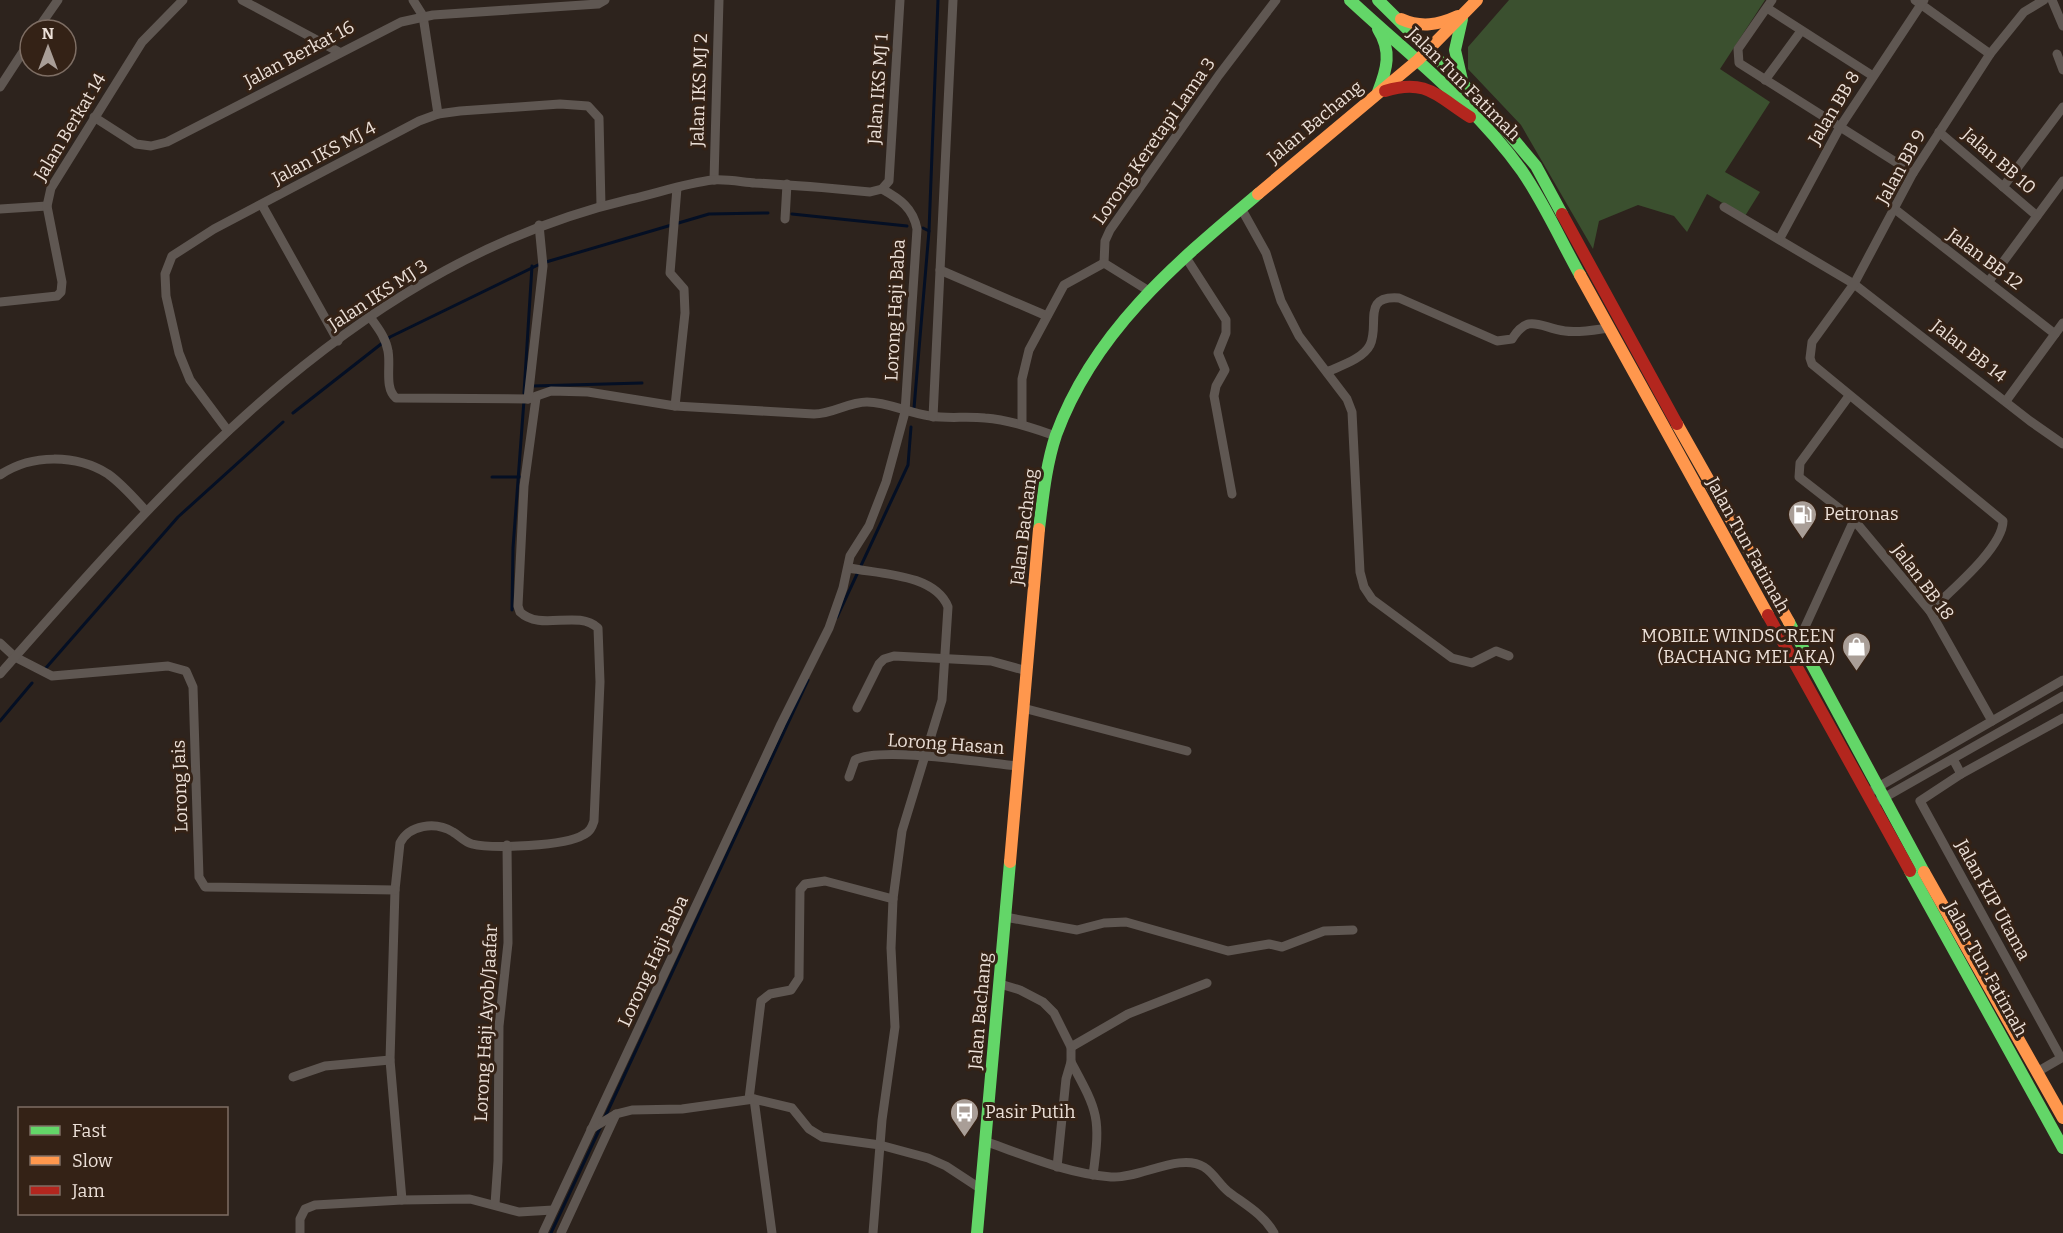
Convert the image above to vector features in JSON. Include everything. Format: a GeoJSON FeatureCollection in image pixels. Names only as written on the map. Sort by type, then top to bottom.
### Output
{"type":"FeatureCollection","features":[{"type":"Feature","properties":{"kind":"main road","name":"Jalan Tun Fatimah"},"geometry":{"type":"LineString","coordinates":[[1350,0],[1418,60],[1486,126],[1523,173],[1869,800],[1944,929],[2063,1148]]}},
{"type":"Feature","properties":{"kind":"main road","name":"Jalan Tun Fatimah"},"geometry":{"type":"LineString","coordinates":[[1379,0],[1473,93],[1517,141],[1540,174],[1652,380],[1799,640],[1881,793],[2063,1118]]}},
{"type":"Feature","properties":{"kind":"main road"},"geometry":{"type":"LineString","coordinates":[[1379,0],[1400,18],[1420,26],[1443,23],[1464,12]]}},
{"type":"Feature","properties":{"kind":"main road","name":"Jalan Bachang"},"geometry":{"type":"LineString","coordinates":[[977,1233],[987,1142],[1017,766],[1045,479],[1056,436],[1090,362],[1149,291],[1185,256],[1418,60],[1477,0]]}},
{"type":"Feature","properties":{"kind":"main road"},"geometry":{"type":"LineString","coordinates":[[1464,12],[1457,31],[1454,56],[1462,79],[1473,93]]}},
{"type":"Feature","properties":{"kind":"main road"},"geometry":{"type":"LineString","coordinates":[[1371,20],[1382,35],[1389,56],[1378,93]]}},
{"type":"Feature","properties":{"kind":"main road"},"geometry":{"type":"LineString","coordinates":[[1378,93],[1396,87],[1422,85],[1434,90],[1461,112],[1486,126]]}},
{"type":"Feature","properties":{"kind":"street"},"geometry":{"type":"LineString","coordinates":[[45,18],[58,0]]}},
{"type":"Feature","properties":{"kind":"street","name":"Jalan Berkat 14"},"geometry":{"type":"LineString","coordinates":[[0,302],[57,296],[61,292],[62,282],[47,206],[51,188],[142,42],[183,0]]}},
{"type":"Feature","properties":{"kind":"street"},"geometry":{"type":"LineString","coordinates":[[242,0],[339,52]]}},
{"type":"Feature","properties":{"kind":"street"},"geometry":{"type":"LineString","coordinates":[[413,0],[423,16],[438,114]]}},
{"type":"Feature","properties":{"kind":"street","name":"Jalan Berkat 16"},"geometry":{"type":"LineString","coordinates":[[94,117],[136,144],[150,146],[167,142],[391,25],[423,16],[598,4],[605,0]]}},
{"type":"Feature","properties":{"kind":"street","name":"Jalan IKS MJ 2"},"geometry":{"type":"LineString","coordinates":[[714,180],[719,0]]}},
{"type":"Feature","properties":{"kind":"street","name":"Jalan IKS MJ 1"},"geometry":{"type":"LineString","coordinates":[[882,189],[889,181],[900,0]]}},
{"type":"Feature","properties":{"kind":"street"},"geometry":{"type":"LineString","coordinates":[[933,417],[953,0]]}},
{"type":"Feature","properties":{"kind":"street","name":"Lorong Keretapi Lama 3"},"geometry":{"type":"LineString","coordinates":[[1104,263],[1105,241],[1110,230],[1219,75],[1276,0]]}},
{"type":"Feature","properties":{"kind":"street","name":"Jalan BB 9"},"geometry":{"type":"LineString","coordinates":[[1849,396],[1812,364],[1810,358],[1812,342],[1854,284],[1896,210],[1913,173],[1990,54],[2024,12],[2044,0]]}},
{"type":"Feature","properties":{"kind":"street"},"geometry":{"type":"LineString","coordinates":[[2052,0],[2063,26]]}},
{"type":"Feature","properties":{"kind":"street"},"geometry":{"type":"LineString","coordinates":[[1920,1],[1990,54]]}},
{"type":"Feature","properties":{"kind":"street","name":"Jalan BB 8"},"geometry":{"type":"LineString","coordinates":[[1780,238],[1840,127],[1920,1]]}},
{"type":"Feature","properties":{"kind":"street"},"geometry":{"type":"LineString","coordinates":[[1873,76],[1801,31],[1770,4],[1736,54],[1738,63],[1913,173]]}},
{"type":"Feature","properties":{"kind":"street"},"geometry":{"type":"LineString","coordinates":[[1765,80],[1801,31]]}},
{"type":"Feature","properties":{"kind":"street"},"geometry":{"type":"LineString","coordinates":[[2057,54],[2063,70]]}},
{"type":"Feature","properties":{"kind":"street"},"geometry":{"type":"LineString","coordinates":[[0,87],[18,59]]}},
{"type":"Feature","properties":{"kind":"street","name":"Jalan IKS MJ 4"},"geometry":{"type":"LineString","coordinates":[[228,431],[190,380],[177,342],[166,296],[165,274],[172,256],[214,229],[418,121],[438,114],[560,104],[588,106],[599,118],[602,206]]}},
{"type":"Feature","properties":{"kind":"street"},"geometry":{"type":"LineString","coordinates":[[2003,187],[2063,107]]}},
{"type":"Feature","properties":{"kind":"street","name":"Jalan BB 10"},"geometry":{"type":"LineString","coordinates":[[1939,132],[2037,216]]}},
{"type":"Feature","properties":{"kind":"street","name":"Jalan IKS MJ 3"},"geometry":{"type":"LineString","coordinates":[[0,674],[145,510],[228,431],[283,381],[407,291],[539,225],[602,206],[714,180],[870,192],[882,189]]}},
{"type":"Feature","properties":{"kind":"street"},"geometry":{"type":"LineString","coordinates":[[1989,281],[2063,181]]}},
{"type":"Feature","properties":{"kind":"street"},"geometry":{"type":"LineString","coordinates":[[785,219],[787,184]]}},
{"type":"Feature","properties":{"kind":"street"},"geometry":{"type":"LineString","coordinates":[[675,406],[685,313],[684,289],[670,273],[677,188]]}},
{"type":"Feature","properties":{"kind":"street","name":"Lorong Haji Baba"},"geometry":{"type":"LineString","coordinates":[[543,1233],[595,1127],[781,724],[829,628],[851,568],[850,556],[869,526],[886,482],[905,412],[916,229],[914,216],[907,207],[882,189]]}},
{"type":"Feature","properties":{"kind":"street"},"geometry":{"type":"LineString","coordinates":[[262,205],[338,341]]}},
{"type":"Feature","properties":{"kind":"street"},"geometry":{"type":"LineString","coordinates":[[0,208],[47,206]]}},
{"type":"Feature","properties":{"kind":"street","name":"Jalan BB 14"},"geometry":{"type":"LineString","coordinates":[[1724,207],[1780,238],[1854,284],[2063,444]]}},
{"type":"Feature","properties":{"kind":"street"},"geometry":{"type":"LineString","coordinates":[[1241,208],[1266,253],[1281,301],[1299,336],[1347,399],[1353,418],[1360,572],[1368,593],[1372,599],[1452,658],[1472,663],[1497,651],[1509,656]]}},
{"type":"Feature","properties":{"kind":"street","name":"Jalan BB 12"},"geometry":{"type":"LineString","coordinates":[[1896,210],[2055,334]]}},
{"type":"Feature","properties":{"kind":"street"},"geometry":{"type":"LineString","coordinates":[[402,1200],[390,1060],[395,890],[400,843],[411,830],[434,826],[453,832],[474,844],[564,842],[582,836],[590,830],[594,821],[600,682],[598,628],[587,621],[532,619],[520,612],[518,606],[524,486],[543,266],[543,243],[539,225]]}},
{"type":"Feature","properties":{"kind":"street"},"geometry":{"type":"LineString","coordinates":[[1185,256],[1226,320],[1226,333],[1218,353],[1225,370],[1214,396],[1232,494]]}},
{"type":"Feature","properties":{"kind":"street"},"geometry":{"type":"LineString","coordinates":[[1022,424],[1024,362],[1064,285],[1104,263],[1149,291]]}},
{"type":"Feature","properties":{"kind":"street"},"geometry":{"type":"LineString","coordinates":[[940,270],[1047,316]]}},
{"type":"Feature","properties":{"kind":"street"},"geometry":{"type":"LineString","coordinates":[[1327,372],[1361,355],[1370,347],[1376,306],[1381,300],[1389,297],[1399,298],[1497,341],[1512,339],[1522,325],[1530,323],[1573,332],[1608,328]]}},
{"type":"Feature","properties":{"kind":"street"},"geometry":{"type":"LineString","coordinates":[[370,317],[382,334],[388,350],[390,390],[396,398],[532,398],[551,391],[588,392],[675,406],[828,414],[864,402],[890,405],[905,412],[933,417],[984,418],[1022,424],[1056,436]]}},
{"type":"Feature","properties":{"kind":"street"},"geometry":{"type":"LineString","coordinates":[[2006,401],[2063,323]]}},
{"type":"Feature","properties":{"kind":"street"},"geometry":{"type":"LineString","coordinates":[[1849,396],[2003,521],[2001,533],[1978,563],[1930,611]]}},
{"type":"Feature","properties":{"kind":"street","name":"Jalan BB 18"},"geometry":{"type":"LineString","coordinates":[[1849,396],[1800,463],[1799,477],[1803,483],[1854,520],[1930,611],[1992,722]]}},
{"type":"Feature","properties":{"kind":"street"},"geometry":{"type":"LineString","coordinates":[[0,475],[12,466],[31,460],[70,461],[88,465],[107,474],[124,487],[145,510]]}},
{"type":"Feature","properties":{"kind":"street"},"geometry":{"type":"LineString","coordinates":[[1799,640],[1854,520]]}},
{"type":"Feature","properties":{"kind":"street"},"geometry":{"type":"LineString","coordinates":[[851,568],[916,582],[936,589],[944,596],[948,608],[942,700],[923,756],[902,831],[893,899],[891,948],[895,1027],[880,1145],[873,1233]]}},
{"type":"Feature","properties":{"kind":"street"},"geometry":{"type":"LineString","coordinates":[[0,643],[15,657]]}},
{"type":"Feature","properties":{"kind":"street"},"geometry":{"type":"LineString","coordinates":[[857,708],[884,659],[894,656],[992,662],[1027,671]]}},
{"type":"Feature","properties":{"kind":"street","name":"Lorong Jais"},"geometry":{"type":"LineString","coordinates":[[15,657],[52,676],[168,666],[186,671],[193,687],[199,877],[205,887],[395,890]]}},
{"type":"Feature","properties":{"kind":"street"},"geometry":{"type":"LineString","coordinates":[[1869,800],[2063,680]]}},
{"type":"Feature","properties":{"kind":"street"},"geometry":{"type":"LineString","coordinates":[[1881,793],[1953,759],[2063,696]]}},
{"type":"Feature","properties":{"kind":"street"},"geometry":{"type":"LineString","coordinates":[[1023,708],[1187,751]]}},
{"type":"Feature","properties":{"kind":"street","name":"Jalan KIP Utama"},"geometry":{"type":"LineString","coordinates":[[2062,1058],[1920,801],[1961,774],[2063,718]]}},
{"type":"Feature","properties":{"kind":"street","name":"Lorong Hasan"},"geometry":{"type":"LineString","coordinates":[[849,777],[852,765],[861,757],[923,756],[1017,766]]}},
{"type":"Feature","properties":{"kind":"street"},"geometry":{"type":"LineString","coordinates":[[1953,759],[1961,774]]}},
{"type":"Feature","properties":{"kind":"street","name":"Lorong Haji Ayob/Jaafar"},"geometry":{"type":"LineString","coordinates":[[495,1204],[498,1161],[498,1037],[508,943],[507,845]]}},
{"type":"Feature","properties":{"kind":"street"},"geometry":{"type":"LineString","coordinates":[[772,1233],[751,1099],[761,1001],[770,994],[790,990],[799,978],[800,890],[814,880],[825,881],[893,899]]}},
{"type":"Feature","properties":{"kind":"street"},"geometry":{"type":"LineString","coordinates":[[1005,916],[1077,930],[1113,921],[1125,922],[1228,951],[1269,944],[1282,947],[1324,931],[1353,930]]}},
{"type":"Feature","properties":{"kind":"street"},"geometry":{"type":"LineString","coordinates":[[1071,1047],[1128,1014],[1207,982]]}},
{"type":"Feature","properties":{"kind":"street"},"geometry":{"type":"LineString","coordinates":[[1000,984],[1020,990],[1043,1002],[1054,1013],[1071,1047],[1057,1167]]}},
{"type":"Feature","properties":{"kind":"street"},"geometry":{"type":"LineString","coordinates":[[2054,1045],[2063,1040]]}},
{"type":"Feature","properties":{"kind":"street"},"geometry":{"type":"LineString","coordinates":[[2037,1072],[2062,1058]]}},
{"type":"Feature","properties":{"kind":"street"},"geometry":{"type":"LineString","coordinates":[[293,1077],[325,1066],[390,1060]]}},
{"type":"Feature","properties":{"kind":"street"},"geometry":{"type":"LineString","coordinates":[[1071,1062],[1095,1106],[1098,1118],[1093,1174]]}},
{"type":"Feature","properties":{"kind":"street"},"geometry":{"type":"LineString","coordinates":[[595,1127],[614,1115],[632,1110],[682,1109],[751,1099],[792,1108],[808,1129],[822,1137],[880,1145],[946,1166],[981,1189]]}},
{"type":"Feature","properties":{"kind":"street"},"geometry":{"type":"LineString","coordinates":[[561,1233],[614,1115]]}},
{"type":"Feature","properties":{"kind":"street"},"geometry":{"type":"LineString","coordinates":[[987,1142],[1057,1167],[1124,1178],[1180,1162],[1192,1162],[1204,1167],[1226,1190],[1266,1220],[1274,1233]]}},
{"type":"Feature","properties":{"kind":"street"},"geometry":{"type":"LineString","coordinates":[[300,1233],[300,1219],[304,1209],[315,1205],[470,1199],[519,1212],[553,1210]]}},
{"type":"Feature","properties":{"kind":"green space"},"geometry":{"type":"Polygon","coordinates":[[[1509,0],[1765,0],[1720,69],[1770,102],[1725,172],[1760,192],[1745,216],[1707,194],[1687,232],[1674,216],[1638,205],[1599,221],[1593,249],[1521,125],[1468,69],[1468,47],[1509,0]]]}},
{"type":"Feature","properties":{"kind":"waterway"},"geometry":{"type":"LineString","coordinates":[[914,408],[929,231],[938,0]]}},
{"type":"Feature","properties":{"kind":"waterway"},"geometry":{"type":"LineString","coordinates":[[546,262],[709,214],[768,213]]}},
{"type":"Feature","properties":{"kind":"waterway"},"geometry":{"type":"LineString","coordinates":[[792,214],[907,226]]}},
{"type":"Feature","properties":{"kind":"waterway"},"geometry":{"type":"LineString","coordinates":[[923,228],[929,231]]}},
{"type":"Feature","properties":{"kind":"waterway"},"geometry":{"type":"LineString","coordinates":[[293,413],[390,337],[540,264]]}},
{"type":"Feature","properties":{"kind":"waterway"},"geometry":{"type":"LineString","coordinates":[[524,393],[532,266]]}},
{"type":"Feature","properties":{"kind":"waterway"},"geometry":{"type":"LineString","coordinates":[[532,386],[642,383]]}},
{"type":"Feature","properties":{"kind":"waterway"},"geometry":{"type":"LineString","coordinates":[[512,610],[513,548],[524,400]]}},
{"type":"Feature","properties":{"kind":"waterway"},"geometry":{"type":"LineString","coordinates":[[45,669],[178,517],[283,422]]}},
{"type":"Feature","properties":{"kind":"waterway"},"geometry":{"type":"LineString","coordinates":[[837,617],[908,465],[911,427]]}},
{"type":"Feature","properties":{"kind":"waterway"},"geometry":{"type":"LineString","coordinates":[[492,477],[520,477]]}},
{"type":"Feature","properties":{"kind":"waterway"},"geometry":{"type":"LineString","coordinates":[[605,1117],[808,680]]}},
{"type":"Feature","properties":{"kind":"waterway"},"geometry":{"type":"LineString","coordinates":[[0,721],[32,683]]}},
{"type":"Feature","properties":{"kind":"waterway"},"geometry":{"type":"LineString","coordinates":[[551,1233],[601,1126]]}},
{"type":"Feature","properties":{"kind":"traffic: fast"},"geometry":{"type":"LineString","coordinates":[[1350,0],[1440,81],[1504,147],[1538,196],[1580,275]]}},
{"type":"Feature","properties":{"kind":"traffic: fast"},"geometry":{"type":"LineString","coordinates":[[1378,0],[1488,109],[1536,166],[1562,214]]}},
{"type":"Feature","properties":{"kind":"traffic: fast"},"geometry":{"type":"LineString","coordinates":[[1462,19],[1455,50],[1462,80]]}},
{"type":"Feature","properties":{"kind":"traffic: fast"},"geometry":{"type":"LineString","coordinates":[[1378,29],[1387,53],[1384,76],[1378,92]]}},
{"type":"Feature","properties":{"kind":"traffic: fast"},"geometry":{"type":"LineString","coordinates":[[1039,529],[1047,469],[1056,435],[1072,398],[1092,363],[1140,301],[1197,246],[1258,194]]}},
{"type":"Feature","properties":{"kind":"traffic: fast"},"geometry":{"type":"LineString","coordinates":[[1789,622],[1924,872]]}},
{"type":"Feature","properties":{"kind":"traffic: fast"},"geometry":{"type":"LineString","coordinates":[[977,1233],[1010,862]]}},
{"type":"Feature","properties":{"kind":"traffic: fast"},"geometry":{"type":"LineString","coordinates":[[1910,871],[2063,1148]]}},
{"type":"Feature","properties":{"kind":"traffic: slow"},"geometry":{"type":"LineString","coordinates":[[1258,194],[1418,60],[1477,0]]}},
{"type":"Feature","properties":{"kind":"traffic: slow"},"geometry":{"type":"LineString","coordinates":[[1401,19],[1416,24],[1430,24],[1458,16]]}},
{"type":"Feature","properties":{"kind":"traffic: slow"},"geometry":{"type":"LineString","coordinates":[[1580,275],[1768,615]]}},
{"type":"Feature","properties":{"kind":"traffic: slow"},"geometry":{"type":"LineString","coordinates":[[1677,424],[1789,622]]}},
{"type":"Feature","properties":{"kind":"traffic: slow"},"geometry":{"type":"LineString","coordinates":[[1010,862],[1039,529]]}},
{"type":"Feature","properties":{"kind":"traffic: slow"},"geometry":{"type":"LineString","coordinates":[[1924,872],[2063,1118]]}},
{"type":"Feature","properties":{"kind":"traffic: jam"},"geometry":{"type":"LineString","coordinates":[[1385,91],[1399,88],[1421,88],[1439,96],[1470,117]]}},
{"type":"Feature","properties":{"kind":"traffic: jam"},"geometry":{"type":"LineString","coordinates":[[1562,214],[1677,424]]}},
{"type":"Feature","properties":{"kind":"traffic: jam"},"geometry":{"type":"LineString","coordinates":[[1768,615],[1910,871]]}},
{"type":"Feature","properties":{"kind":"place","name":"Petronas"},"geometry":{"type":"Point","coordinates":[1803,540]}},
{"type":"Feature","properties":{"kind":"place","name":"MOBILE WINDSCREEN (BACHANG MELAKA)"},"geometry":{"type":"Point","coordinates":[1856,672]}},
{"type":"Feature","properties":{"kind":"place","name":"Pasir Putih"},"geometry":{"type":"Point","coordinates":[964,1138]}}]}
